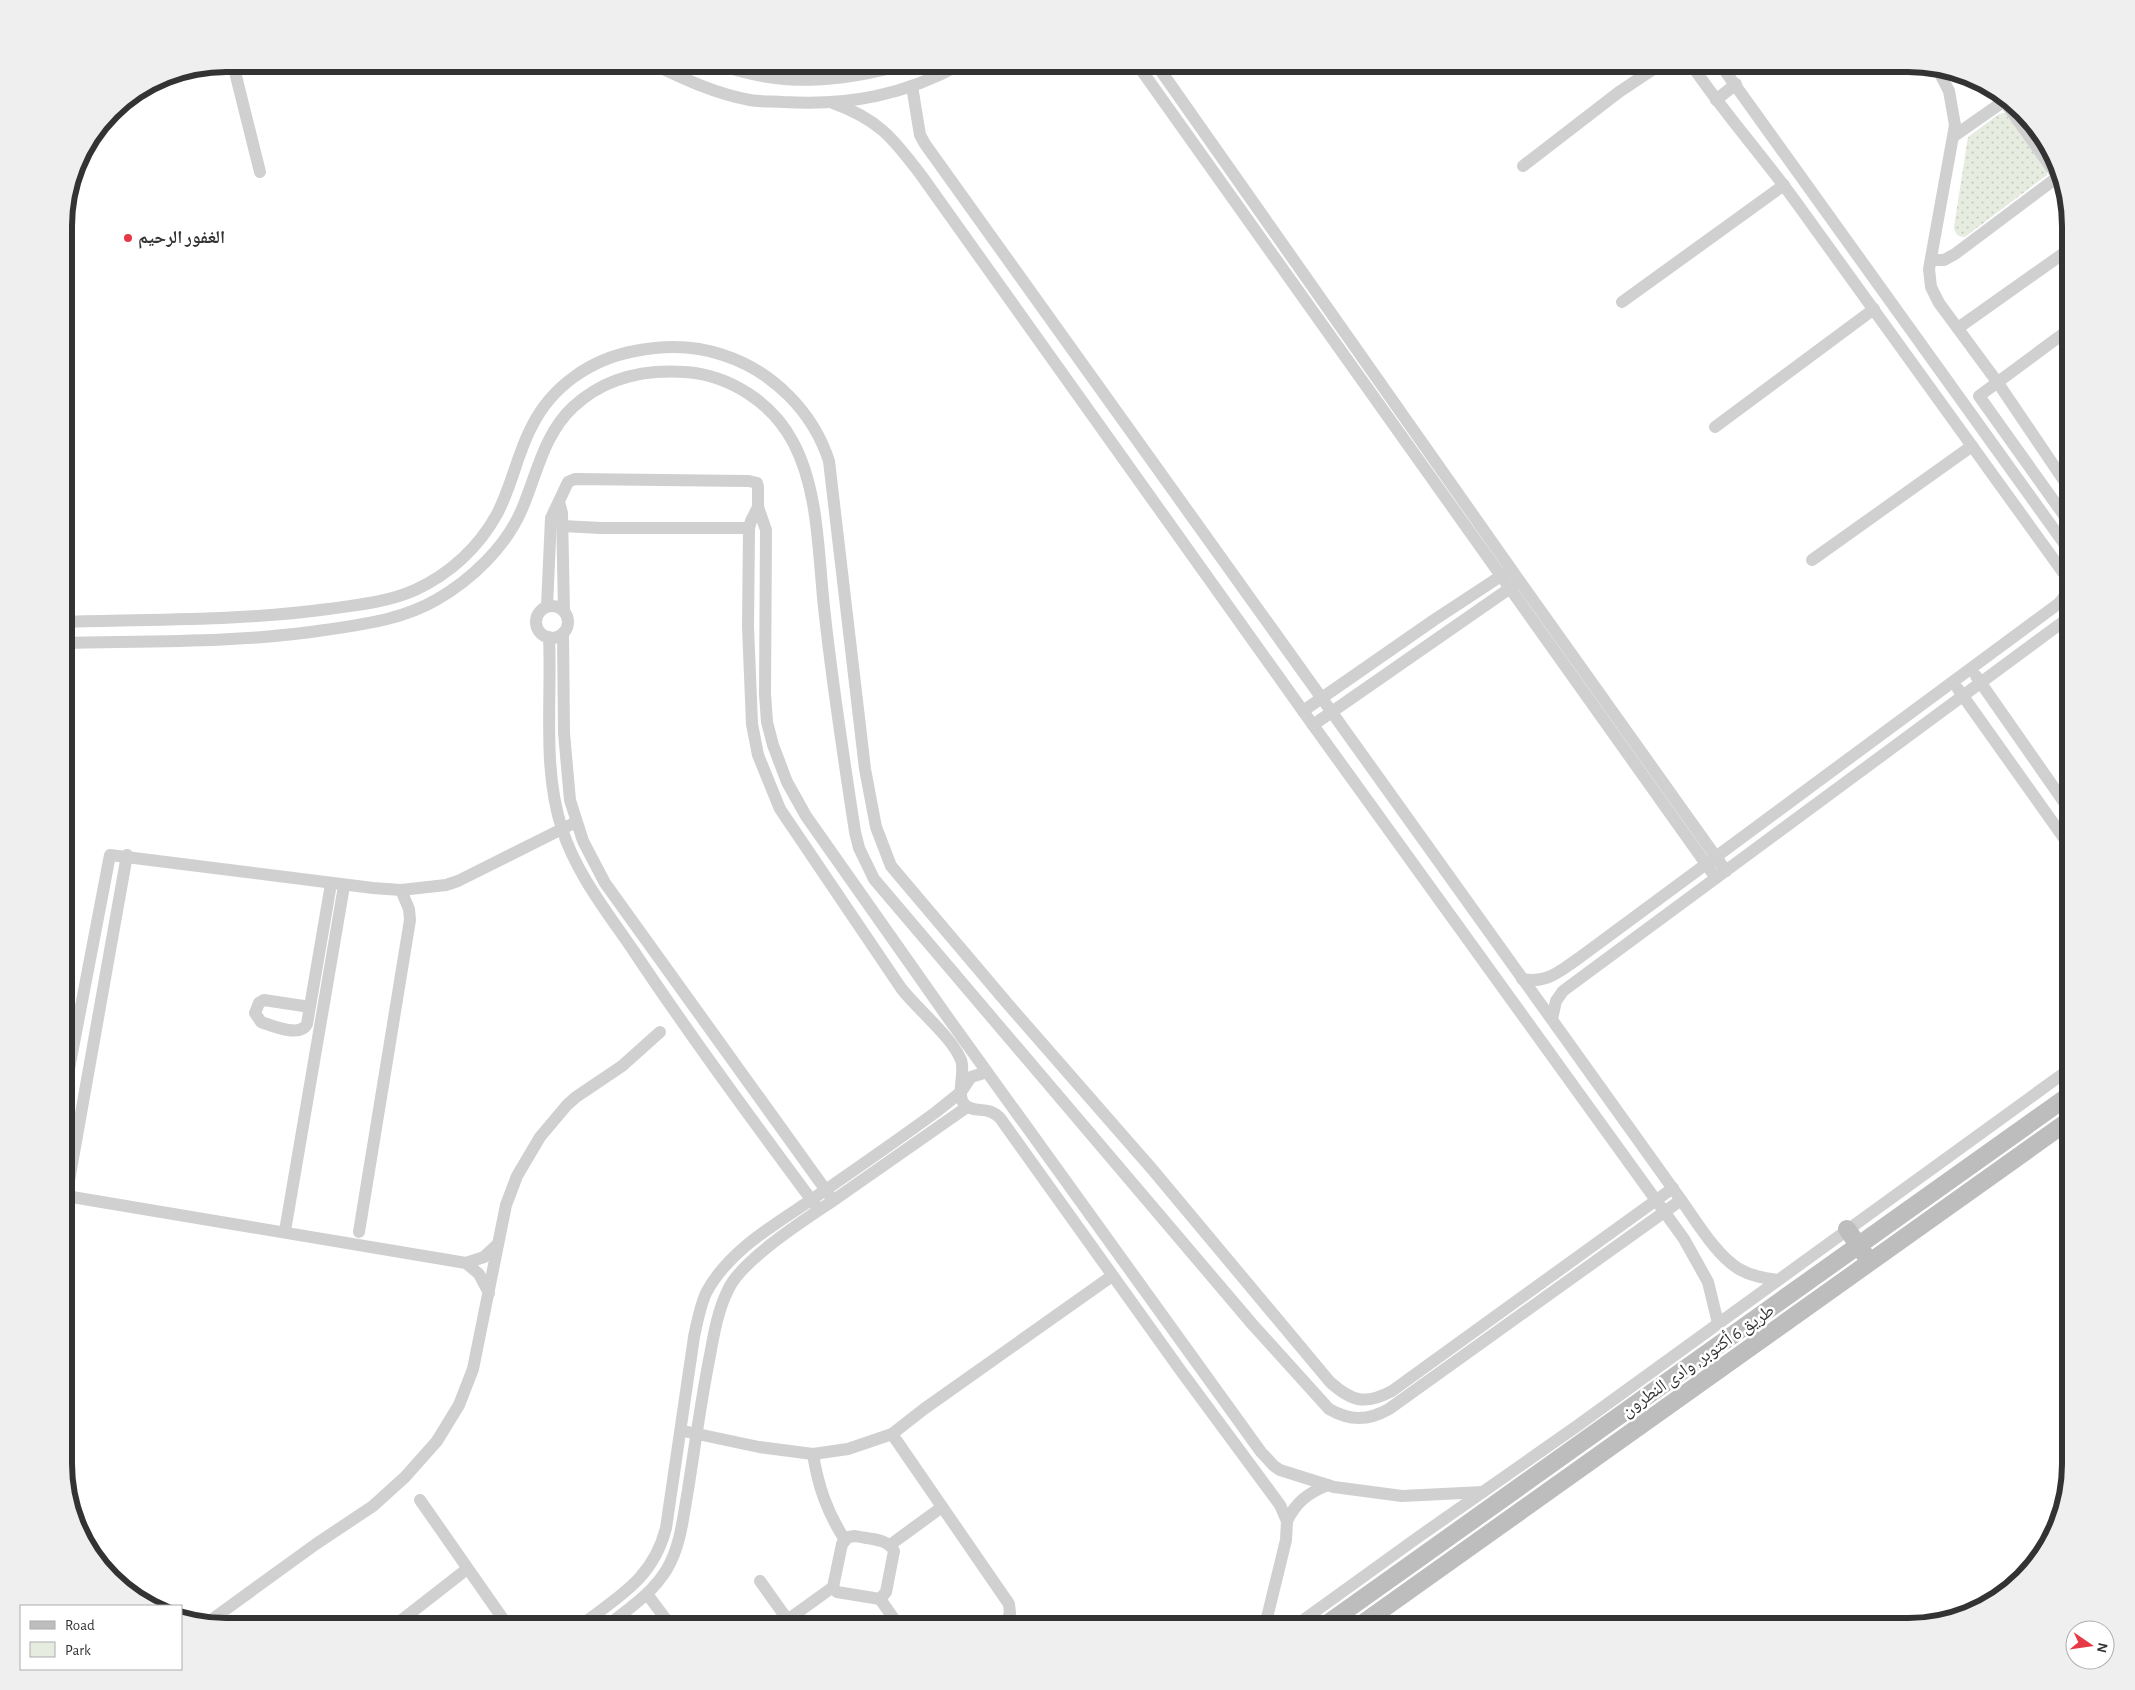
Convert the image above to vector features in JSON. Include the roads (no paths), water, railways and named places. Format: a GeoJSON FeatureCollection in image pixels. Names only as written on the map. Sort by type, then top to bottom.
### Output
{"type":"FeatureCollection","features":[{"type":"Feature","properties":{"kind":"street"},"geometry":{"type":"LineString","coordinates":[[235,73],[260,172]]}},
{"type":"Feature","properties":{"kind":"street"},"geometry":{"type":"LineString","coordinates":[[673,73],[703,86],[751,100],[807,104],[872,98],[933,79],[944,73]]}},
{"type":"Feature","properties":{"kind":"street"},"geometry":{"type":"LineString","coordinates":[[749,73],[759,76],[817,81],[874,73]]}},
{"type":"Feature","properties":{"kind":"street"},"geometry":{"type":"LineString","coordinates":[[1145,73],[1515,585],[1721,875]]}},
{"type":"Feature","properties":{"kind":"street"},"geometry":{"type":"LineString","coordinates":[[1162,73],[1506,573]]}},
{"type":"Feature","properties":{"kind":"street"},"geometry":{"type":"LineString","coordinates":[[1523,166],[1619,92],[1648,73]]}},
{"type":"Feature","properties":{"kind":"street"},"geometry":{"type":"LineString","coordinates":[[1697,73],[1716,100],[1784,185],[2062,571]]}},
{"type":"Feature","properties":{"kind":"street"},"geometry":{"type":"LineString","coordinates":[[1727,73],[2062,539]]}},
{"type":"Feature","properties":{"kind":"street"},"geometry":{"type":"LineString","coordinates":[[1941,76],[1952,102],[1954,136],[1931,260],[1930,278],[1934,296],[1998,383],[2062,478]]}},
{"type":"Feature","properties":{"kind":"street"},"geometry":{"type":"LineString","coordinates":[[1716,100],[1736,84]]}},
{"type":"Feature","properties":{"kind":"street"},"geometry":{"type":"LineString","coordinates":[[912,86],[920,135],[1165,482],[1681,1200],[1721,1254],[1730,1262],[1747,1273],[1777,1280]]}},
{"type":"Feature","properties":{"kind":"street"},"geometry":{"type":"LineString","coordinates":[[833,103],[869,118],[887,132],[902,150],[1313,725],[1657,1200],[1684,1239],[1708,1282],[1718,1323]]}},
{"type":"Feature","properties":{"kind":"street"},"geometry":{"type":"LineString","coordinates":[[1954,136],[2000,104]]}},
{"type":"Feature","properties":{"kind":"street"},"geometry":{"type":"LineString","coordinates":[[2020,121],[2047,159]]}},
{"type":"Feature","properties":{"kind":"street"},"geometry":{"type":"LineString","coordinates":[[902,150],[920,135]]}},
{"type":"Feature","properties":{"kind":"street"},"geometry":{"type":"LineString","coordinates":[[1931,260],[1944,260],[1955,254],[2055,179]]}},
{"type":"Feature","properties":{"kind":"street"},"geometry":{"type":"LineString","coordinates":[[1622,302],[1784,185]]}},
{"type":"Feature","properties":{"kind":"street"},"geometry":{"type":"LineString","coordinates":[[1958,328],[2062,254]]}},
{"type":"Feature","properties":{"kind":"street"},"geometry":{"type":"LineString","coordinates":[[1715,427],[1874,309]]}},
{"type":"Feature","properties":{"kind":"street"},"geometry":{"type":"LineString","coordinates":[[2062,335],[1979,396],[2062,513]]}},
{"type":"Feature","properties":{"kind":"street"},"geometry":{"type":"LineString","coordinates":[[73,622],[254,618],[389,599],[416,590],[452,568],[476,543],[498,512],[531,427],[542,409],[562,385],[587,368],[624,353],[651,348],[679,347],[692,347],[714,352],[745,364],[777,385],[801,409],[821,440],[829,461],[865,768],[876,827],[884,851],[896,874],[1006,1003],[1141,1156],[1330,1382],[1344,1394],[1358,1399],[1377,1399],[1392,1391],[1673,1188]]}},
{"type":"Feature","properties":{"kind":"street"},"geometry":{"type":"LineString","coordinates":[[73,643],[280,636],[370,624],[404,615],[437,600],[466,580],[492,555],[521,513],[552,433],[562,418],[585,397],[598,388],[628,376],[653,371],[675,371],[708,375],[746,392],[767,408],[788,434],[808,479],[814,516],[835,708],[859,848],[874,879],[1314,1395],[1329,1409],[1340,1416],[1352,1419],[1366,1419],[1378,1416],[1390,1409],[1681,1200]]}},
{"type":"Feature","properties":{"kind":"street"},"geometry":{"type":"LineString","coordinates":[[2006,433],[2024,421]]}},
{"type":"Feature","properties":{"kind":"street"},"geometry":{"type":"LineString","coordinates":[[1812,560],[1972,446]]}},
{"type":"Feature","properties":{"kind":"street"},"geometry":{"type":"LineString","coordinates":[[563,633],[556,637],[548,637],[541,633],[536,624],[537,616],[547,606],[551,518],[565,484],[575,479],[749,481],[756,483],[758,487],[758,507],[766,530],[764,599],[765,706],[773,745],[787,782],[806,816],[1061,1176],[1261,1452],[1274,1466],[1280,1470],[1328,1485],[1377,1494],[1402,1496],[1483,1492]]}},
{"type":"Feature","properties":{"kind":"street"},"geometry":{"type":"LineString","coordinates":[[559,502],[562,513],[564,611],[567,622],[563,633],[566,766],[570,800],[576,822],[588,851],[605,882],[833,1200]]}},
{"type":"Feature","properties":{"kind":"street"},"geometry":{"type":"LineString","coordinates":[[758,507],[749,528],[748,599],[752,724],[758,755],[770,789],[784,815],[902,988],[918,1009],[935,1024],[962,1062],[962,1100],[967,1107],[976,1110],[986,1109],[996,1114],[1280,1505],[1287,1521]]}},
{"type":"Feature","properties":{"kind":"street"},"geometry":{"type":"LineString","coordinates":[[562,526],[601,528],[749,528]]}},
{"type":"Feature","properties":{"kind":"street"},"geometry":{"type":"LineString","coordinates":[[1303,711],[1434,620],[1506,573]]}},
{"type":"Feature","properties":{"kind":"street"},"geometry":{"type":"LineString","coordinates":[[1313,725],[1515,585]]}},
{"type":"Feature","properties":{"kind":"street"},"geometry":{"type":"LineString","coordinates":[[748,599],[764,599]]}},
{"type":"Feature","properties":{"kind":"street"},"geometry":{"type":"LineString","coordinates":[[1522,979],[1537,981],[1551,978],[1954,683],[2062,601]]}},
{"type":"Feature","properties":{"kind":"street"},"geometry":{"type":"LineString","coordinates":[[547,606],[556,606],[564,611]]}},
{"type":"Feature","properties":{"kind":"street"},"geometry":{"type":"LineString","coordinates":[[279,615],[280,636]]}},
{"type":"Feature","properties":{"kind":"street"},"geometry":{"type":"LineString","coordinates":[[254,618],[255,638]]}},
{"type":"Feature","properties":{"kind":"street"},"geometry":{"type":"LineString","coordinates":[[1552,1019],[1556,1001],[1563,991],[2062,623]]}},
{"type":"Feature","properties":{"kind":"street"},"geometry":{"type":"LineString","coordinates":[[548,637],[551,767],[555,804],[562,830],[574,859],[590,886],[686,1028],[815,1205]]}},
{"type":"Feature","properties":{"kind":"street"},"geometry":{"type":"LineString","coordinates":[[1972,669],[2062,799]]}},
{"type":"Feature","properties":{"kind":"street"},"geometry":{"type":"LineString","coordinates":[[1954,683],[2062,836]]}},
{"type":"Feature","properties":{"kind":"street"},"geometry":{"type":"LineString","coordinates":[[2034,797],[2051,784]]}},
{"type":"Feature","properties":{"kind":"street"},"geometry":{"type":"LineString","coordinates":[[73,1047],[108,858],[112,854],[344,886],[401,890],[446,885],[458,881],[576,822]]}},
{"type":"Feature","properties":{"kind":"street"},"geometry":{"type":"LineString","coordinates":[[73,1143],[127,856]]}},
{"type":"Feature","properties":{"kind":"street"},"geometry":{"type":"LineString","coordinates":[[310,1006],[331,884]]}},
{"type":"Feature","properties":{"kind":"street"},"geometry":{"type":"LineString","coordinates":[[284,1232],[344,886]]}},
{"type":"Feature","properties":{"kind":"street"},"geometry":{"type":"LineString","coordinates":[[359,1232],[410,920],[409,909],[401,890]]}},
{"type":"Feature","properties":{"kind":"street"},"geometry":{"type":"LineString","coordinates":[[991,1016],[1006,1003]]}},
{"type":"Feature","properties":{"kind":"street"},"geometry":{"type":"LineString","coordinates":[[935,1024],[946,1015]]}},
{"type":"Feature","properties":{"kind":"street"},"geometry":{"type":"LineString","coordinates":[[686,1028],[701,1017]]}},
{"type":"Feature","properties":{"kind":"street"},"geometry":{"type":"LineString","coordinates":[[215,1617],[316,1544],[373,1506],[390,1492],[424,1456],[447,1425],[468,1387],[511,1190],[540,1137],[576,1096],[622,1066],[660,1032]]}},
{"type":"Feature","properties":{"kind":"street"},"geometry":{"type":"LineString","coordinates":[[616,1618],[647,1594],[666,1570],[678,1542],[700,1404],[715,1329],[728,1289],[744,1268],[815,1205],[825,1190],[936,1112],[961,1092],[971,1077],[987,1072]]}},
{"type":"Feature","properties":{"kind":"street"},"geometry":{"type":"LineString","coordinates":[[1306,1618],[2062,1074]]}},
{"type":"Feature","properties":{"kind":"street","name":"طريق 6 أكتوبر, وادى النطرون"},"geometry":{"type":"LineString","coordinates":[[1335,1618],[1860,1247],[2062,1101]]}},
{"type":"Feature","properties":{"kind":"street"},"geometry":{"type":"LineString","coordinates":[[590,1618],[636,1582],[646,1572],[658,1554],[666,1528],[694,1337],[706,1293],[730,1262],[751,1242],[815,1205],[833,1200],[967,1107]]}},
{"type":"Feature","properties":{"kind":"street"},"geometry":{"type":"LineString","coordinates":[[936,1112],[944,1123]]}},
{"type":"Feature","properties":{"kind":"street","name":"طريق 6 أكتوبر, وادى النطرون"},"geometry":{"type":"LineString","coordinates":[[1370,1618],[1872,1263],[2062,1126]]}},
{"type":"Feature","properties":{"kind":"street"},"geometry":{"type":"LineString","coordinates":[[1048,1186],[1061,1176]]}},
{"type":"Feature","properties":{"kind":"street"},"geometry":{"type":"LineString","coordinates":[[73,1205],[284,1232],[466,1263],[484,1257],[498,1244]]}},
{"type":"Feature","properties":{"kind":"street"},"geometry":{"type":"LineString","coordinates":[[1684,1239],[1700,1226]]}},
{"type":"Feature","properties":{"kind":"street"},"geometry":{"type":"LineString","coordinates":[[1847,1229],[1872,1263]]}},
{"type":"Feature","properties":{"kind":"street"},"geometry":{"type":"LineString","coordinates":[[466,1263],[479,1274],[489,1292]]}},
{"type":"Feature","properties":{"kind":"street"},"geometry":{"type":"LineString","coordinates":[[680,1431],[782,1452],[813,1454],[848,1449],[892,1434],[924,1409],[1112,1276]]}},
{"type":"Feature","properties":{"kind":"street"},"geometry":{"type":"LineString","coordinates":[[1181,1371],[1195,1360]]}},
{"type":"Feature","properties":{"kind":"street"},"geometry":{"type":"LineString","coordinates":[[1194,1389],[1208,1379]]}},
{"type":"Feature","properties":{"kind":"street"},"geometry":{"type":"LineString","coordinates":[[1228,1435],[1233,1428],[1242,1425]]}},
{"type":"Feature","properties":{"kind":"street"},"geometry":{"type":"LineString","coordinates":[[892,1434],[1009,1604],[1010,1613],[1008,1618]]}},
{"type":"Feature","properties":{"kind":"street"},"geometry":{"type":"LineString","coordinates":[[1247,1462],[1256,1459],[1261,1452]]}},
{"type":"Feature","properties":{"kind":"street"},"geometry":{"type":"LineString","coordinates":[[813,1454],[816,1477],[823,1499],[832,1520],[845,1540]]}},
{"type":"Feature","properties":{"kind":"street"},"geometry":{"type":"LineString","coordinates":[[1267,1618],[1286,1540],[1287,1521],[1292,1511],[1303,1499],[1316,1490],[1328,1485]]}},
{"type":"Feature","properties":{"kind":"street"},"geometry":{"type":"LineString","coordinates":[[420,1500],[467,1569],[504,1618]]}},
{"type":"Feature","properties":{"kind":"street"},"geometry":{"type":"LineString","coordinates":[[890,1545],[942,1507]]}},
{"type":"Feature","properties":{"kind":"street"},"geometry":{"type":"LineString","coordinates":[[794,1618],[833,1587],[842,1544],[845,1540],[854,1536],[884,1542],[890,1545],[894,1551],[886,1592],[880,1599]]}},
{"type":"Feature","properties":{"kind":"street"},"geometry":{"type":"LineString","coordinates":[[404,1618],[467,1569]]}},
{"type":"Feature","properties":{"kind":"street"},"geometry":{"type":"LineString","coordinates":[[760,1581],[782,1618]]}},
{"type":"Feature","properties":{"kind":"street"},"geometry":{"type":"LineString","coordinates":[[833,1587],[837,1592],[880,1599],[893,1618]]}},
{"type":"Feature","properties":{"kind":"street"},"geometry":{"type":"LineString","coordinates":[[647,1594],[666,1618]]}},
{"type":"Feature","properties":{"kind":"place","name":"الغفور الرحيم"},"geometry":{"type":"Point","coordinates":[128,238]}}]}
